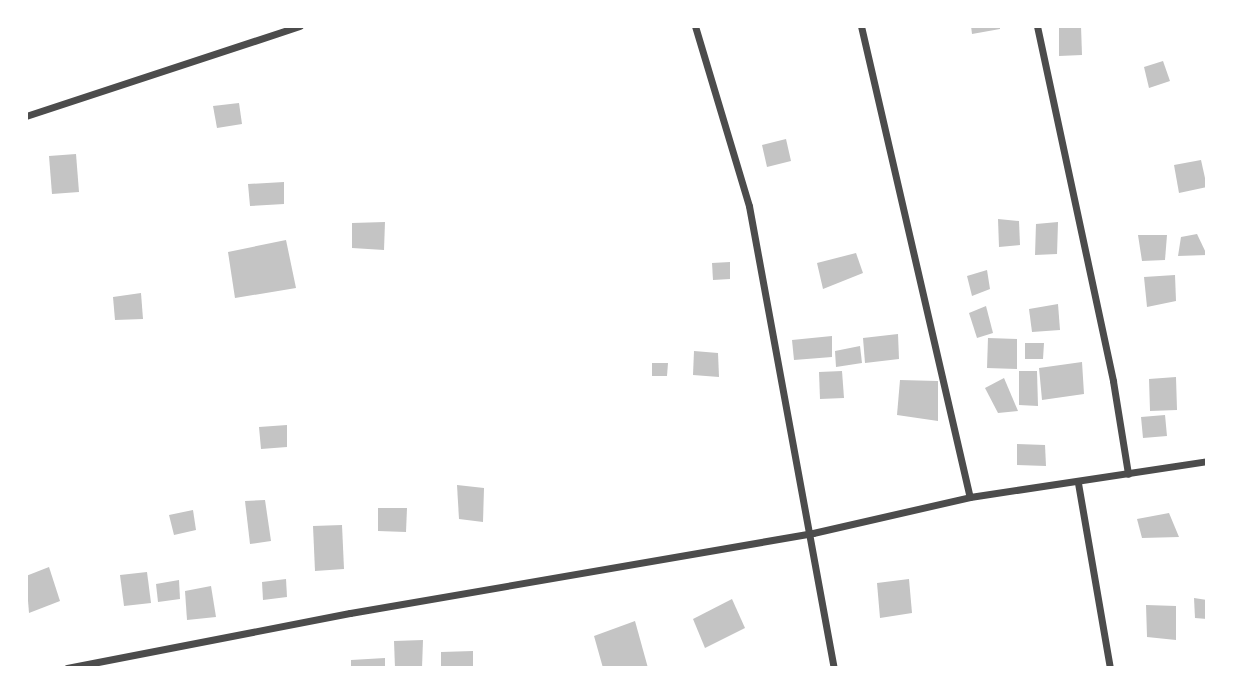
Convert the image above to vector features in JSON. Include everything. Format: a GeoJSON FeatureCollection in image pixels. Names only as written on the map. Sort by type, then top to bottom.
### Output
{"type":"FeatureCollection","features":[{"type":"Feature","properties":{"kind":"street"},"geometry":{"type":"LineString","coordinates":[[26,116],[300,26]]}},
{"type":"Feature","properties":{"kind":"street"},"geometry":{"type":"LineString","coordinates":[[695,26],[749,206],[813,533],[834,668]]}},
{"type":"Feature","properties":{"kind":"street"},"geometry":{"type":"LineString","coordinates":[[861,26],[970,497]]}},
{"type":"Feature","properties":{"kind":"street"},"geometry":{"type":"LineString","coordinates":[[1037,26],[1113,381],[1128,474]]}},
{"type":"Feature","properties":{"kind":"street"},"geometry":{"type":"LineString","coordinates":[[67,668],[350,613],[813,533],[970,497],[1078,483],[1207,461]]}},
{"type":"Feature","properties":{"kind":"street"},"geometry":{"type":"LineString","coordinates":[[1078,483],[1111,668]]}},
{"type":"Feature","properties":{"kind":"building"},"geometry":{"type":"Polygon","coordinates":[[[971,26],[1000,26],[1000,29],[972,34],[971,26]]]}},
{"type":"Feature","properties":{"kind":"building"},"geometry":{"type":"Polygon","coordinates":[[[1059,26],[1081,26],[1082,55],[1059,56],[1059,26]]]}},
{"type":"Feature","properties":{"kind":"building"},"geometry":{"type":"Polygon","coordinates":[[[1163,61],[1170,81],[1149,88],[1144,67],[1163,61]]]}},
{"type":"Feature","properties":{"kind":"building"},"geometry":{"type":"Polygon","coordinates":[[[239,103],[242,124],[217,128],[213,106],[239,103]]]}},
{"type":"Feature","properties":{"kind":"building"},"geometry":{"type":"Polygon","coordinates":[[[786,139],[791,161],[767,167],[762,145],[786,139]]]}},
{"type":"Feature","properties":{"kind":"building"},"geometry":{"type":"Polygon","coordinates":[[[76,154],[79,192],[52,194],[49,156],[76,154]]]}},
{"type":"Feature","properties":{"kind":"building"},"geometry":{"type":"Polygon","coordinates":[[[1201,160],[1207,187],[1179,193],[1174,165],[1201,160]]]}},
{"type":"Feature","properties":{"kind":"building"},"geometry":{"type":"Polygon","coordinates":[[[284,182],[284,204],[250,206],[248,184],[284,182]]]}},
{"type":"Feature","properties":{"kind":"building"},"geometry":{"type":"Polygon","coordinates":[[[998,219],[1019,221],[1020,245],[999,247],[998,219]]]}},
{"type":"Feature","properties":{"kind":"building"},"geometry":{"type":"Polygon","coordinates":[[[385,222],[384,250],[352,248],[352,223],[385,222]]]}},
{"type":"Feature","properties":{"kind":"building"},"geometry":{"type":"Polygon","coordinates":[[[1058,222],[1057,254],[1035,255],[1036,224],[1058,222]]]}},
{"type":"Feature","properties":{"kind":"building"},"geometry":{"type":"Polygon","coordinates":[[[1197,234],[1207,255],[1178,256],[1181,237],[1197,234]]]}},
{"type":"Feature","properties":{"kind":"building"},"geometry":{"type":"Polygon","coordinates":[[[1138,235],[1167,235],[1165,260],[1142,261],[1138,235]]]}},
{"type":"Feature","properties":{"kind":"building"},"geometry":{"type":"Polygon","coordinates":[[[286,240],[296,288],[235,298],[228,252],[286,240]]]}},
{"type":"Feature","properties":{"kind":"building"},"geometry":{"type":"Polygon","coordinates":[[[856,253],[863,273],[823,289],[817,263],[856,253]]]}},
{"type":"Feature","properties":{"kind":"building"},"geometry":{"type":"Polygon","coordinates":[[[730,262],[730,279],[713,280],[712,263],[730,262]]]}},
{"type":"Feature","properties":{"kind":"building"},"geometry":{"type":"Polygon","coordinates":[[[987,270],[990,289],[972,296],[967,276],[987,270]]]}},
{"type":"Feature","properties":{"kind":"building"},"geometry":{"type":"Polygon","coordinates":[[[1175,275],[1176,301],[1147,307],[1144,277],[1175,275]]]}},
{"type":"Feature","properties":{"kind":"building"},"geometry":{"type":"Polygon","coordinates":[[[141,293],[143,319],[115,320],[113,297],[141,293]]]}},
{"type":"Feature","properties":{"kind":"building"},"geometry":{"type":"Polygon","coordinates":[[[1058,304],[1060,330],[1032,332],[1029,309],[1058,304]]]}},
{"type":"Feature","properties":{"kind":"building"},"geometry":{"type":"Polygon","coordinates":[[[986,306],[993,333],[977,338],[969,313],[986,306]]]}},
{"type":"Feature","properties":{"kind":"building"},"geometry":{"type":"Polygon","coordinates":[[[898,334],[899,359],[865,363],[863,338],[898,334]]]}},
{"type":"Feature","properties":{"kind":"building"},"geometry":{"type":"Polygon","coordinates":[[[832,336],[832,357],[794,360],[792,340],[832,336]]]}},
{"type":"Feature","properties":{"kind":"building"},"geometry":{"type":"Polygon","coordinates":[[[988,338],[1017,339],[1017,369],[987,368],[988,338]]]}},
{"type":"Feature","properties":{"kind":"building"},"geometry":{"type":"Polygon","coordinates":[[[1025,343],[1044,343],[1043,359],[1025,359],[1025,343]]]}},
{"type":"Feature","properties":{"kind":"building"},"geometry":{"type":"Polygon","coordinates":[[[860,346],[862,363],[836,367],[835,351],[860,346]]]}},
{"type":"Feature","properties":{"kind":"building"},"geometry":{"type":"Polygon","coordinates":[[[694,351],[718,353],[719,377],[693,375],[694,351]]]}},
{"type":"Feature","properties":{"kind":"building"},"geometry":{"type":"Polygon","coordinates":[[[1082,362],[1084,394],[1042,400],[1039,368],[1082,362]]]}},
{"type":"Feature","properties":{"kind":"building"},"geometry":{"type":"Polygon","coordinates":[[[652,363],[668,363],[667,376],[652,376],[652,363]]]}},
{"type":"Feature","properties":{"kind":"building"},"geometry":{"type":"Polygon","coordinates":[[[842,371],[844,398],[820,399],[819,372],[842,371]]]}},
{"type":"Feature","properties":{"kind":"building"},"geometry":{"type":"Polygon","coordinates":[[[1019,371],[1037,371],[1038,406],[1019,405],[1019,371]]]}},
{"type":"Feature","properties":{"kind":"building"},"geometry":{"type":"Polygon","coordinates":[[[1176,377],[1177,410],[1150,411],[1149,379],[1176,377]]]}},
{"type":"Feature","properties":{"kind":"building"},"geometry":{"type":"Polygon","coordinates":[[[1004,378],[1018,411],[998,413],[985,388],[1004,378]]]}},
{"type":"Feature","properties":{"kind":"building"},"geometry":{"type":"Polygon","coordinates":[[[900,380],[938,381],[938,421],[897,415],[900,380]]]}},
{"type":"Feature","properties":{"kind":"building"},"geometry":{"type":"Polygon","coordinates":[[[1165,415],[1167,436],[1143,438],[1141,417],[1165,415]]]}},
{"type":"Feature","properties":{"kind":"building"},"geometry":{"type":"Polygon","coordinates":[[[287,425],[287,447],[261,449],[259,427],[287,425]]]}},
{"type":"Feature","properties":{"kind":"building"},"geometry":{"type":"Polygon","coordinates":[[[1017,444],[1045,445],[1046,466],[1017,465],[1017,444]]]}},
{"type":"Feature","properties":{"kind":"building"},"geometry":{"type":"Polygon","coordinates":[[[457,485],[484,488],[483,522],[459,519],[457,485]]]}},
{"type":"Feature","properties":{"kind":"building"},"geometry":{"type":"Polygon","coordinates":[[[265,500],[271,541],[250,544],[245,501],[265,500]]]}},
{"type":"Feature","properties":{"kind":"building"},"geometry":{"type":"Polygon","coordinates":[[[378,508],[407,508],[406,532],[378,531],[378,508]]]}},
{"type":"Feature","properties":{"kind":"building"},"geometry":{"type":"Polygon","coordinates":[[[193,510],[196,530],[174,535],[169,515],[193,510]]]}},
{"type":"Feature","properties":{"kind":"building"},"geometry":{"type":"Polygon","coordinates":[[[1169,513],[1179,537],[1142,538],[1137,519],[1169,513]]]}},
{"type":"Feature","properties":{"kind":"building"},"geometry":{"type":"Polygon","coordinates":[[[342,525],[344,569],[315,571],[313,526],[342,525]]]}},
{"type":"Feature","properties":{"kind":"building"},"geometry":{"type":"Polygon","coordinates":[[[49,567],[60,601],[29,613],[26,576],[49,567]]]}},
{"type":"Feature","properties":{"kind":"building"},"geometry":{"type":"Polygon","coordinates":[[[147,572],[151,603],[124,606],[120,575],[147,572]]]}},
{"type":"Feature","properties":{"kind":"building"},"geometry":{"type":"Polygon","coordinates":[[[286,579],[287,597],[263,600],[262,582],[286,579]]]}},
{"type":"Feature","properties":{"kind":"building"},"geometry":{"type":"Polygon","coordinates":[[[909,579],[912,613],[880,618],[877,583],[909,579]]]}},
{"type":"Feature","properties":{"kind":"building"},"geometry":{"type":"Polygon","coordinates":[[[179,580],[180,599],[158,602],[156,584],[179,580]]]}},
{"type":"Feature","properties":{"kind":"building"},"geometry":{"type":"Polygon","coordinates":[[[211,586],[216,617],[187,620],[185,591],[211,586]]]}},
{"type":"Feature","properties":{"kind":"building"},"geometry":{"type":"Polygon","coordinates":[[[1194,598],[1207,600],[1207,619],[1195,618],[1194,598]]]}},
{"type":"Feature","properties":{"kind":"building"},"geometry":{"type":"Polygon","coordinates":[[[732,599],[745,628],[705,648],[693,619],[732,599]]]}},
{"type":"Feature","properties":{"kind":"building"},"geometry":{"type":"Polygon","coordinates":[[[1146,605],[1176,606],[1176,640],[1147,637],[1146,605]]]}},
{"type":"Feature","properties":{"kind":"building"},"geometry":{"type":"Polygon","coordinates":[[[635,621],[648,668],[603,668],[594,636],[635,621]]]}},
{"type":"Feature","properties":{"kind":"building"},"geometry":{"type":"Polygon","coordinates":[[[423,640],[422,668],[395,668],[394,641],[423,640]]]}},
{"type":"Feature","properties":{"kind":"building"},"geometry":{"type":"Polygon","coordinates":[[[473,651],[473,668],[441,668],[441,652],[473,651]]]}},
{"type":"Feature","properties":{"kind":"building"},"geometry":{"type":"Polygon","coordinates":[[[385,658],[385,668],[351,668],[351,660],[385,658]]]}}]}
